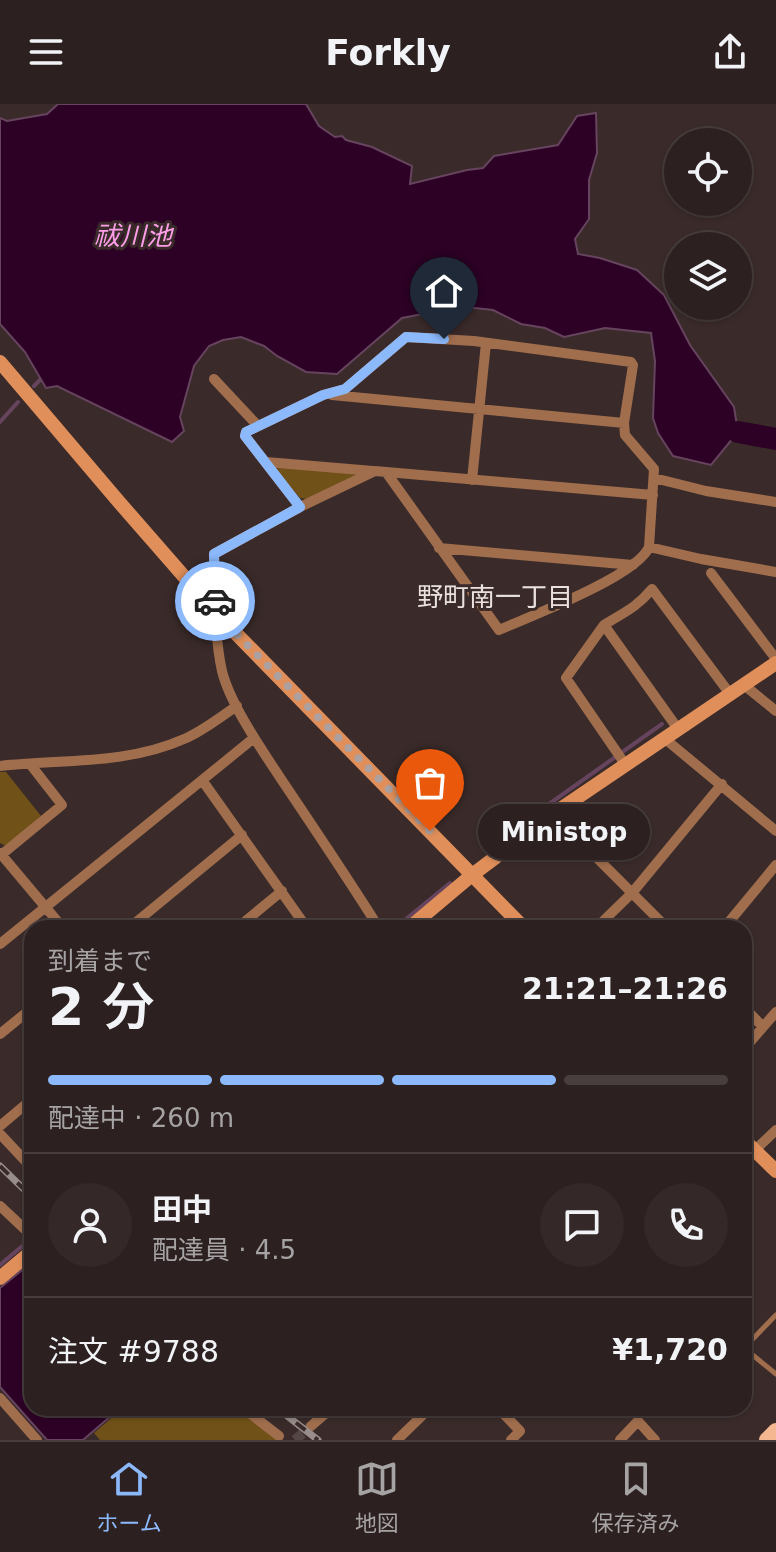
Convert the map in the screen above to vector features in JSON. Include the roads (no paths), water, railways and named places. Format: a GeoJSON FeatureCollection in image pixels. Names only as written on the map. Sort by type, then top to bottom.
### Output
{"type":"FeatureCollection","features":[{"type":"Feature","properties":{"kind":"main road"},"geometry":{"type":"LineString","coordinates":[[767,1440],[776,1431]]}},
{"type":"Feature","properties":{"kind":"street"},"geometry":{"type":"LineString","coordinates":[[300,507],[245,436],[246,432],[323,395],[345,389],[406,337],[486,343],[631,362],[625,435],[654,469],[649,547],[645,556],[619,576],[499,630],[380,471]]}},
{"type":"Feature","properties":{"kind":"street"},"geometry":{"type":"LineString","coordinates":[[472,480],[486,343]]}},
{"type":"Feature","properties":{"kind":"street"},"geometry":{"type":"LineString","coordinates":[[0,362],[215,612],[516,920]]}},
{"type":"Feature","properties":{"kind":"street"},"geometry":{"type":"LineString","coordinates":[[214,379],[258,426]]}},
{"type":"Feature","properties":{"kind":"street"},"geometry":{"type":"LineString","coordinates":[[323,395],[624,423]]}},
{"type":"Feature","properties":{"kind":"street"},"geometry":{"type":"LineString","coordinates":[[266,462],[653,495]]}},
{"type":"Feature","properties":{"kind":"street"},"geometry":{"type":"LineString","coordinates":[[374,920],[254,738],[222,672],[215,612],[214,554],[300,507],[380,471]]}},
{"type":"Feature","properties":{"kind":"street"},"geometry":{"type":"LineString","coordinates":[[654,478],[706,491],[776,502]]}},
{"type":"Feature","properties":{"kind":"street"},"geometry":{"type":"LineString","coordinates":[[649,547],[776,572]]}},
{"type":"Feature","properties":{"kind":"street"},"geometry":{"type":"LineString","coordinates":[[439,548],[633,565]]}},
{"type":"Feature","properties":{"kind":"street"},"geometry":{"type":"LineString","coordinates":[[419,920],[472,875],[624,762],[678,729],[776,661],[711,573]]}},
{"type":"Feature","properties":{"kind":"street"},"geometry":{"type":"LineString","coordinates":[[624,762],[566,678],[604,625],[623,615],[652,589],[730,694]]}},
{"type":"Feature","properties":{"kind":"street"},"geometry":{"type":"LineString","coordinates":[[604,625],[678,729]]}},
{"type":"Feature","properties":{"kind":"street"},"geometry":{"type":"LineString","coordinates":[[744,685],[776,711]]}},
{"type":"Feature","properties":{"kind":"street"},"geometry":{"type":"LineString","coordinates":[[0,766],[81,762],[139,753],[185,739],[237,706]]}},
{"type":"Feature","properties":{"kind":"street"},"geometry":{"type":"LineString","coordinates":[[29,920],[254,738]]}},
{"type":"Feature","properties":{"kind":"street"},"geometry":{"type":"LineString","coordinates":[[664,738],[776,831]]}},
{"type":"Feature","properties":{"kind":"street"},"geometry":{"type":"LineString","coordinates":[[30,764],[62,805],[0,854],[56,920]]}},
{"type":"Feature","properties":{"kind":"street"},"geometry":{"type":"LineString","coordinates":[[202,780],[302,920]]}},
{"type":"Feature","properties":{"kind":"street"},"geometry":{"type":"LineString","coordinates":[[604,920],[632,893],[722,784]]}},
{"type":"Feature","properties":{"kind":"street"},"geometry":{"type":"LineString","coordinates":[[553,814],[659,920]]}},
{"type":"Feature","properties":{"kind":"street"},"geometry":{"type":"LineString","coordinates":[[139,920],[242,835]]}},
{"type":"Feature","properties":{"kind":"street"},"geometry":{"type":"LineString","coordinates":[[731,920],[776,865]]}},
{"type":"Feature","properties":{"kind":"street"},"geometry":{"type":"LineString","coordinates":[[247,920],[282,891]]}},
{"type":"Feature","properties":{"kind":"street"},"geometry":{"type":"LineString","coordinates":[[0,944],[24,924]]}},
{"type":"Feature","properties":{"kind":"street"},"geometry":{"type":"LineString","coordinates":[[752,1040],[776,1012]]}},
{"type":"Feature","properties":{"kind":"street"},"geometry":{"type":"LineString","coordinates":[[0,1034],[24,1014]]}},
{"type":"Feature","properties":{"kind":"street"},"geometry":{"type":"LineString","coordinates":[[752,1015],[763,1027]]}},
{"type":"Feature","properties":{"kind":"street"},"geometry":{"type":"LineString","coordinates":[[0,1126],[24,1106]]}},
{"type":"Feature","properties":{"kind":"street"},"geometry":{"type":"LineString","coordinates":[[752,1144],[776,1130]]}},
{"type":"Feature","properties":{"kind":"street"},"geometry":{"type":"LineString","coordinates":[[0,1134],[24,1160]]}},
{"type":"Feature","properties":{"kind":"street"},"geometry":{"type":"LineString","coordinates":[[752,1147],[776,1171]]}},
{"type":"Feature","properties":{"kind":"street"},"geometry":{"type":"LineString","coordinates":[[0,1206],[24,1228]]}},
{"type":"Feature","properties":{"kind":"street"},"geometry":{"type":"LineString","coordinates":[[0,1278],[24,1258]]}},
{"type":"Feature","properties":{"kind":"street"},"geometry":{"type":"LineString","coordinates":[[2,1403],[37,1440]]}},
{"type":"Feature","properties":{"kind":"street"},"geometry":{"type":"LineString","coordinates":[[253,1416],[279,1436]]}},
{"type":"Feature","properties":{"kind":"street"},"geometry":{"type":"LineString","coordinates":[[311,1426],[323,1416]]}},
{"type":"Feature","properties":{"kind":"street"},"geometry":{"type":"LineString","coordinates":[[397,1440],[422,1416]]}},
{"type":"Feature","properties":{"kind":"street"},"geometry":{"type":"LineString","coordinates":[[506,1416],[529,1440]]}},
{"type":"Feature","properties":{"kind":"street"},"geometry":{"type":"LineString","coordinates":[[620,1440],[638,1421],[655,1440]]}},
{"type":"Feature","properties":{"kind":"street"},"geometry":{"type":"LineString","coordinates":[[511,1440],[520,1431]]}},
{"type":"Feature","properties":{"kind":"lane"},"geometry":{"type":"LineString","coordinates":[[752,1340],[776,1315]]}},
{"type":"Feature","properties":{"kind":"lane"},"geometry":{"type":"LineString","coordinates":[[752,1354],[776,1374]]}},
{"type":"Feature","properties":{"kind":"water","name":"祓川池"},"geometry":{"type":"Polygon","coordinates":[[[58,104],[306,104],[319,126],[335,137],[342,136],[372,147],[412,166],[410,184],[483,168],[494,156],[558,145],[577,116],[596,113],[597,153],[589,180],[589,219],[575,239],[578,254],[637,270],[664,295],[664,320],[677,320],[690,345],[734,407],[738,432],[711,465],[673,456],[658,433],[653,418],[655,361],[651,333],[605,328],[564,337],[545,328],[521,324],[493,310],[466,307],[448,313],[402,318],[337,374],[306,372],[264,346],[241,337],[209,346],[194,366],[180,417],[184,431],[172,442],[57,386],[46,388],[25,352],[0,324],[0,118],[7,121],[47,114],[58,104]]]}},
{"type":"Feature","properties":{"kind":"water"},"geometry":{"type":"Polygon","coordinates":[[[24,1268],[24,1414],[0,1387],[0,1288],[24,1268]]]}},
{"type":"Feature","properties":{"kind":"water"},"geometry":{"type":"Polygon","coordinates":[[[26,1416],[111,1416],[83,1440],[47,1440],[26,1416]]]}},
{"type":"Feature","properties":{"kind":"waterway"},"geometry":{"type":"LineString","coordinates":[[34,386],[40,380]]}},
{"type":"Feature","properties":{"kind":"waterway"},"geometry":{"type":"LineString","coordinates":[[0,422],[18,402]]}},
{"type":"Feature","properties":{"kind":"waterway"},"geometry":{"type":"LineString","coordinates":[[738,432],[776,439]]}},
{"type":"Feature","properties":{"kind":"waterway"},"geometry":{"type":"LineString","coordinates":[[508,833],[662,724]]}},
{"type":"Feature","properties":{"kind":"waterway"},"geometry":{"type":"LineString","coordinates":[[405,920],[450,883]]}},
{"type":"Feature","properties":{"kind":"waterway"},"geometry":{"type":"LineString","coordinates":[[0,1265],[24,1245]]}},
{"type":"Feature","properties":{"kind":"tunnel"},"geometry":{"type":"LineString","coordinates":[[295,1440],[311,1426]]}},
{"type":"Feature","properties":{"kind":"railway"},"geometry":{"type":"LineString","coordinates":[[0,1166],[24,1189]]}},
{"type":"Feature","properties":{"kind":"railway"},"geometry":{"type":"LineString","coordinates":[[287,1416],[318,1440]]}},
{"type":"Feature","properties":{"kind":"place","name":"Ministop"},"geometry":{"type":"Point","coordinates":[430,831]}},
{"type":"Feature","properties":{"kind":"district","name":"野町南一丁目"},"geometry":{"type":"Point","coordinates":[495,597]}}]}
